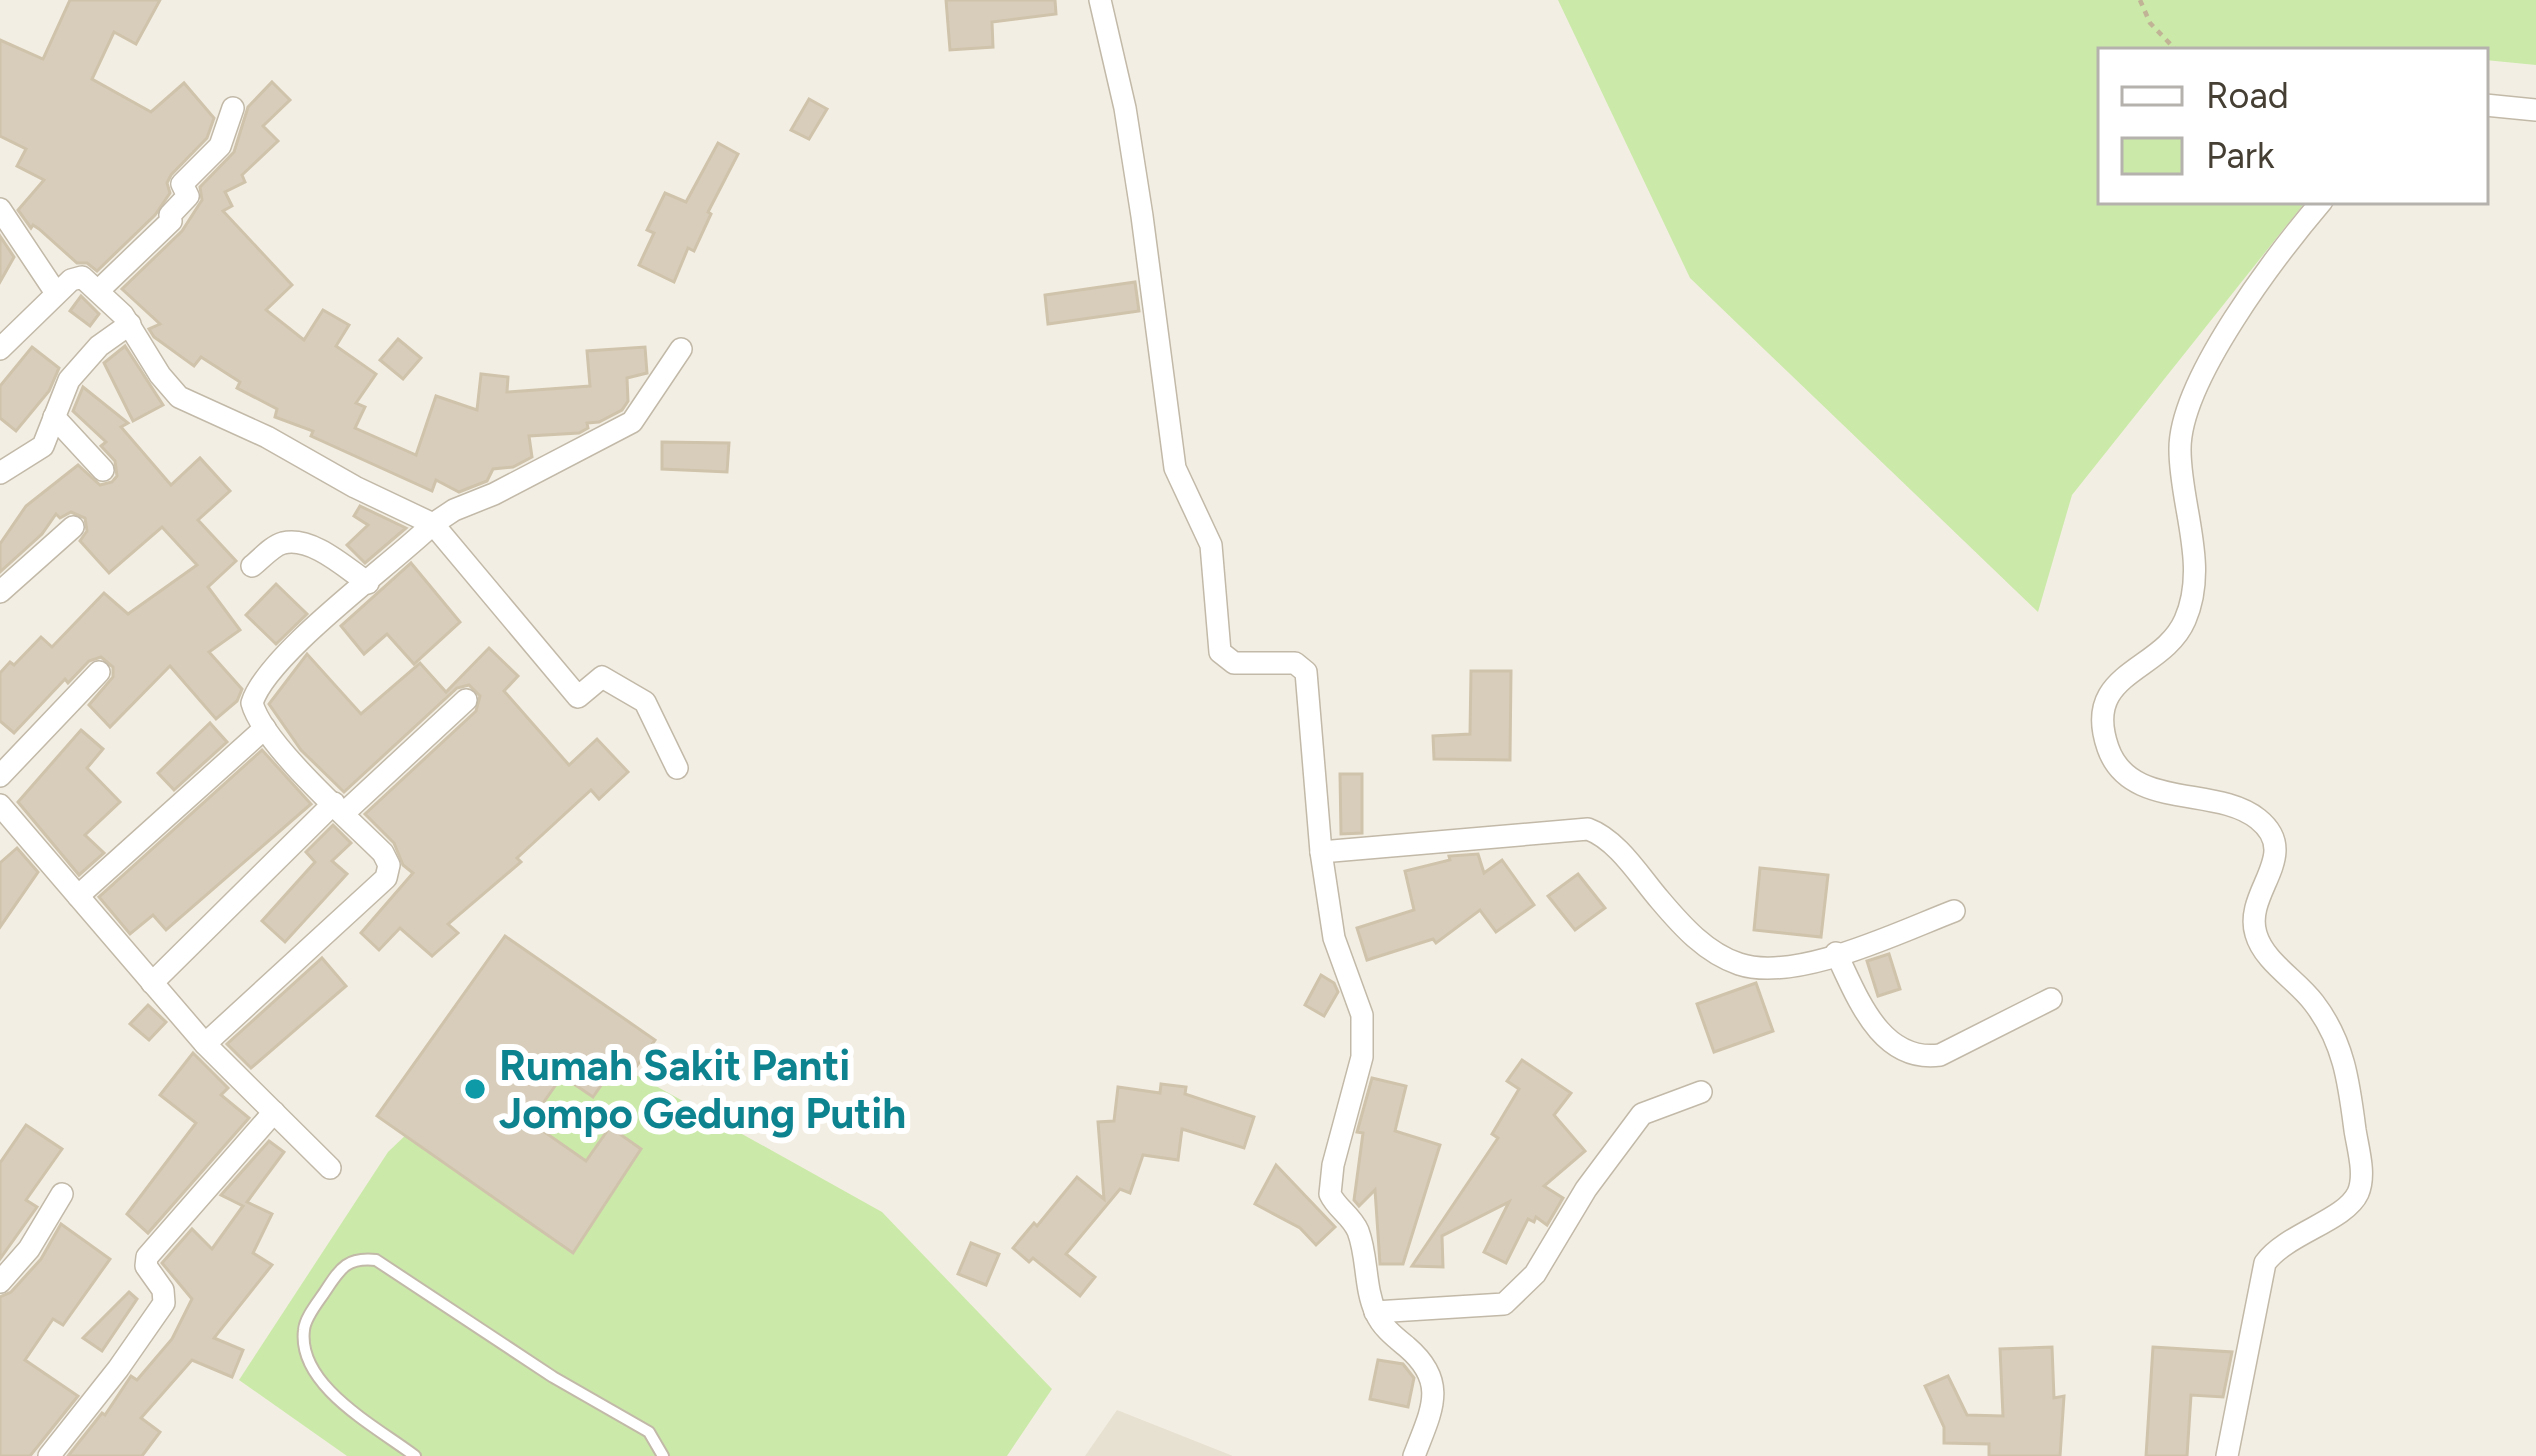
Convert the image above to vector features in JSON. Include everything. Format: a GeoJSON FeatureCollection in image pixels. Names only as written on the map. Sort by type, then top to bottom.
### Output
{"type":"FeatureCollection","features":[{"type":"Feature","properties":{"kind":"street"},"geometry":{"type":"LineString","coordinates":[[1100,0],[1142,216],[1174,468],[1211,545],[1220,652],[1234,663],[1295,662],[1304,668],[1334,938],[1343,972],[1358,1001],[1362,1031],[1362,1057],[1333,1165],[1330,1194],[1360,1237],[1375,1312],[1389,1332],[1423,1361],[1433,1382],[1430,1409],[1414,1456]]}},
{"type":"Feature","properties":{"kind":"street"},"geometry":{"type":"LineString","coordinates":[[2488,105],[2536,110]]}},
{"type":"Feature","properties":{"kind":"street"},"geometry":{"type":"LineString","coordinates":[[98,291],[170,221],[188,196],[182,184],[220,146],[233,108]]}},
{"type":"Feature","properties":{"kind":"street"},"geometry":{"type":"LineString","coordinates":[[2227,1456],[2265,1263],[2287,1241],[2357,1196],[2362,1179],[2349,1080],[2343,1051],[2329,1025],[2313,1001],[2262,949],[2256,935],[2254,908],[2277,860],[2272,834],[2250,813],[2159,791],[2133,778],[2112,758],[2103,720],[2110,692],[2175,637],[2192,600],[2193,548],[2180,447],[2188,406],[2258,284],[2320,204]]}},
{"type":"Feature","properties":{"kind":"street"},"geometry":{"type":"LineString","coordinates":[[0,209],[56,293]]}},
{"type":"Feature","properties":{"kind":"street"},"geometry":{"type":"LineString","coordinates":[[0,349],[79,276],[130,324],[179,398],[267,437],[355,487],[434,524],[578,697],[602,677],[646,701],[677,768]]}},
{"type":"Feature","properties":{"kind":"street"},"geometry":{"type":"LineString","coordinates":[[0,473],[43,446],[69,380],[82,363],[130,324]]}},
{"type":"Feature","properties":{"kind":"street"},"geometry":{"type":"LineString","coordinates":[[205,1044],[386,878],[388,865],[265,728],[252,703],[260,686],[287,653],[434,524],[632,422],[681,349]]}},
{"type":"Feature","properties":{"kind":"street"},"geometry":{"type":"LineString","coordinates":[[54,417],[103,470]]}},
{"type":"Feature","properties":{"kind":"street"},"geometry":{"type":"LineString","coordinates":[[0,592],[74,527]]}},
{"type":"Feature","properties":{"kind":"street"},"geometry":{"type":"LineString","coordinates":[[252,566],[278,544],[290,543],[321,551],[368,583]]}},
{"type":"Feature","properties":{"kind":"street"},"geometry":{"type":"LineString","coordinates":[[0,776],[99,673]]}},
{"type":"Feature","properties":{"kind":"street"},"geometry":{"type":"LineString","coordinates":[[152,983],[339,808],[466,700]]}},
{"type":"Feature","properties":{"kind":"street"},"geometry":{"type":"LineString","coordinates":[[78,896],[265,728]]}},
{"type":"Feature","properties":{"kind":"street"},"geometry":{"type":"LineString","coordinates":[[0,805],[205,1044],[330,1168]]}},
{"type":"Feature","properties":{"kind":"street"},"geometry":{"type":"LineString","coordinates":[[1321,852],[1588,829],[1609,841],[1686,931],[1740,964],[1768,969],[1802,964],[1954,911]]}},
{"type":"Feature","properties":{"kind":"street"},"geometry":{"type":"LineString","coordinates":[[1836,953],[1871,1025],[1891,1042],[1920,1054],[1940,1055],[2050,999]]}},
{"type":"Feature","properties":{"kind":"street"},"geometry":{"type":"LineString","coordinates":[[1375,1312],[1504,1304],[1534,1274],[1586,1189],[1642,1114],[1701,1092]]}},
{"type":"Feature","properties":{"kind":"street"},"geometry":{"type":"LineString","coordinates":[[49,1456],[164,1303],[163,1290],[146,1266],[147,1257],[274,1112]]}},
{"type":"Feature","properties":{"kind":"street"},"geometry":{"type":"LineString","coordinates":[[0,1282],[29,1249],[62,1194]]}},
{"type":"Feature","properties":{"kind":"lane"},"geometry":{"type":"LineString","coordinates":[[416,1456],[319,1383],[307,1359],[303,1328],[341,1267],[355,1258],[376,1260],[553,1377],[649,1432],[663,1456]]}},
{"type":"Feature","properties":{"kind":"path"},"geometry":{"type":"LineString","coordinates":[[2140,0],[2150,23],[2173,48]]}},
{"type":"Feature","properties":{"kind":"shaded area"},"geometry":{"type":"Polygon","coordinates":[[[1117,1410],[1233,1456],[1085,1456],[1117,1410]]]}},
{"type":"Feature","properties":{"kind":"green space"},"geometry":{"type":"Polygon","coordinates":[[[1558,0],[2536,0],[2536,65],[2488,60],[2488,48],[2098,48],[2098,204],[2304,204],[2072,495],[2038,612],[1690,278],[1558,0]]]}},
{"type":"Feature","properties":{"kind":"green space"},"geometry":{"type":"Polygon","coordinates":[[[506,1039],[638,1076],[882,1212],[1052,1389],[1007,1456],[347,1456],[239,1380],[388,1152],[506,1039]]]}},
{"type":"Feature","properties":{"kind":"building"},"geometry":{"type":"Polygon","coordinates":[[[70,0],[160,0],[136,44],[114,32],[92,79],[151,112],[184,83],[214,118],[207,138],[171,175],[170,193],[155,215],[97,271],[87,263],[77,263],[39,229],[31,228],[18,210],[44,180],[17,166],[26,149],[0,136],[0,40],[43,59],[70,0]]]}},
{"type":"Feature","properties":{"kind":"building"},"geometry":{"type":"Polygon","coordinates":[[[946,0],[1055,0],[1056,14],[992,22],[993,47],[950,50],[946,0]]]}},
{"type":"Feature","properties":{"kind":"building"},"geometry":{"type":"Polygon","coordinates":[[[272,82],[290,100],[263,126],[278,141],[242,175],[245,182],[225,192],[232,206],[223,211],[292,285],[266,310],[304,340],[323,310],[349,325],[336,346],[376,374],[356,403],[365,407],[355,428],[416,455],[436,396],[477,410],[481,374],[508,377],[507,392],[590,386],[587,351],[645,347],[647,373],[627,378],[628,401],[622,410],[587,423],[588,428],[579,433],[529,436],[532,457],[513,467],[493,469],[487,481],[459,492],[436,480],[432,491],[275,417],[277,409],[237,388],[240,382],[201,357],[194,366],[154,337],[149,329],[160,324],[122,289],[182,231],[202,200],[200,187],[234,152],[248,107],[272,82]]]}},
{"type":"Feature","properties":{"kind":"building"},"geometry":{"type":"Polygon","coordinates":[[[809,99],[827,109],[809,139],[791,130],[809,99]]]}},
{"type":"Feature","properties":{"kind":"building"},"geometry":{"type":"Polygon","coordinates":[[[718,143],[738,154],[694,251],[688,248],[674,282],[639,265],[654,233],[647,230],[665,193],[686,202],[718,143]]]}},
{"type":"Feature","properties":{"kind":"building"},"geometry":{"type":"Polygon","coordinates":[[[0,236],[14,257],[0,282],[0,236]]]}},
{"type":"Feature","properties":{"kind":"building"},"geometry":{"type":"Polygon","coordinates":[[[1135,282],[1139,311],[1048,324],[1045,295],[1135,282]]]}},
{"type":"Feature","properties":{"kind":"building"},"geometry":{"type":"Polygon","coordinates":[[[81,296],[99,314],[90,326],[70,311],[81,296]]]}},
{"type":"Feature","properties":{"kind":"building"},"geometry":{"type":"Polygon","coordinates":[[[398,339],[421,358],[403,379],[380,360],[398,339]]]}},
{"type":"Feature","properties":{"kind":"building"},"geometry":{"type":"Polygon","coordinates":[[[125,346],[163,405],[133,421],[104,363],[125,346]]]}},
{"type":"Feature","properties":{"kind":"building"},"geometry":{"type":"Polygon","coordinates":[[[32,347],[59,368],[49,391],[16,431],[0,418],[0,386],[32,347]]]}},
{"type":"Feature","properties":{"kind":"building"},"geometry":{"type":"Polygon","coordinates":[[[83,387],[128,423],[121,427],[171,485],[200,458],[230,491],[198,520],[236,561],[208,587],[240,630],[209,652],[242,689],[237,701],[216,719],[170,666],[110,727],[89,705],[113,677],[113,667],[101,657],[89,661],[68,683],[65,679],[14,733],[0,721],[0,673],[41,637],[52,647],[104,593],[128,614],[197,565],[162,527],[109,573],[80,541],[87,531],[85,518],[71,512],[60,518],[56,514],[42,534],[0,572],[0,544],[26,506],[78,465],[100,485],[117,476],[115,461],[101,446],[106,442],[73,411],[83,387]]]}},
{"type":"Feature","properties":{"kind":"building"},"geometry":{"type":"Polygon","coordinates":[[[662,442],[729,443],[727,472],[662,469],[662,442]]]}},
{"type":"Feature","properties":{"kind":"building"},"geometry":{"type":"Polygon","coordinates":[[[360,506],[406,528],[365,563],[347,545],[368,525],[354,516],[360,506]]]}},
{"type":"Feature","properties":{"kind":"building"},"geometry":{"type":"Polygon","coordinates":[[[411,563],[460,622],[414,664],[387,634],[364,654],[341,626],[411,563]]]}},
{"type":"Feature","properties":{"kind":"building"},"geometry":{"type":"Polygon","coordinates":[[[276,584],[307,614],[276,644],[246,615],[276,584]]]}},
{"type":"Feature","properties":{"kind":"building"},"geometry":{"type":"Polygon","coordinates":[[[489,648],[518,676],[504,691],[569,765],[597,739],[628,772],[599,799],[591,790],[517,858],[521,862],[448,924],[458,933],[432,956],[400,928],[379,950],[361,933],[413,873],[403,865],[394,843],[365,814],[476,711],[480,696],[469,685],[457,688],[344,792],[301,750],[269,704],[307,654],[361,714],[420,663],[446,692],[489,648]]]}},
{"type":"Feature","properties":{"kind":"building"},"geometry":{"type":"Polygon","coordinates":[[[1471,671],[1511,671],[1510,760],[1434,759],[1433,736],[1470,734],[1471,671]]]}},
{"type":"Feature","properties":{"kind":"building"},"geometry":{"type":"Polygon","coordinates":[[[210,723],[227,742],[174,790],[158,773],[210,723]]]}},
{"type":"Feature","properties":{"kind":"building"},"geometry":{"type":"Polygon","coordinates":[[[81,730],[103,749],[87,768],[120,802],[85,835],[104,853],[79,875],[18,802],[81,730]]]}},
{"type":"Feature","properties":{"kind":"building"},"geometry":{"type":"Polygon","coordinates":[[[262,750],[311,804],[166,930],[153,915],[130,934],[99,897],[262,750]]]}},
{"type":"Feature","properties":{"kind":"building"},"geometry":{"type":"Polygon","coordinates":[[[1340,774],[1362,774],[1362,833],[1341,834],[1340,774]]]}},
{"type":"Feature","properties":{"kind":"building"},"geometry":{"type":"Polygon","coordinates":[[[333,825],[351,843],[332,861],[347,874],[285,942],[262,921],[315,862],[306,852],[333,825]]]}},
{"type":"Feature","properties":{"kind":"building"},"geometry":{"type":"Polygon","coordinates":[[[17,848],[38,872],[0,927],[0,863],[17,848]]]}},
{"type":"Feature","properties":{"kind":"building"},"geometry":{"type":"Polygon","coordinates":[[[1478,854],[1484,873],[1502,860],[1534,905],[1496,932],[1480,910],[1436,943],[1433,939],[1367,960],[1357,928],[1414,910],[1405,871],[1450,860],[1449,856],[1478,854]]]}},
{"type":"Feature","properties":{"kind":"building"},"geometry":{"type":"Polygon","coordinates":[[[1760,868],[1828,875],[1821,937],[1754,930],[1760,868]]]}},
{"type":"Feature","properties":{"kind":"building"},"geometry":{"type":"Polygon","coordinates":[[[1578,874],[1605,908],[1575,930],[1548,896],[1578,874]]]}},
{"type":"Feature","properties":{"kind":"building","name":"Rumah Sakit Panti Jompo Gedung Putih"},"geometry":{"type":"Polygon","coordinates":[[[505,936],[655,1040],[626,1081],[611,1071],[593,1097],[562,1076],[530,1122],[586,1161],[610,1127],[641,1149],[573,1253],[377,1116],[505,936]]]}},
{"type":"Feature","properties":{"kind":"building"},"geometry":{"type":"Polygon","coordinates":[[[1889,954],[1900,989],[1878,996],[1867,961],[1889,954]]]}},
{"type":"Feature","properties":{"kind":"building"},"geometry":{"type":"Polygon","coordinates":[[[322,958],[346,986],[251,1068],[227,1044],[322,958]]]}},
{"type":"Feature","properties":{"kind":"building"},"geometry":{"type":"Polygon","coordinates":[[[1321,975],[1338,992],[1324,1016],[1305,1005],[1321,975]]]}},
{"type":"Feature","properties":{"kind":"building"},"geometry":{"type":"Polygon","coordinates":[[[1756,983],[1773,1031],[1714,1052],[1697,1004],[1756,983]]]}},
{"type":"Feature","properties":{"kind":"building"},"geometry":{"type":"Polygon","coordinates":[[[148,1005],[166,1022],[149,1040],[130,1024],[148,1005]]]}},
{"type":"Feature","properties":{"kind":"building"},"geometry":{"type":"Polygon","coordinates":[[[193,1053],[228,1088],[221,1095],[249,1118],[148,1233],[127,1214],[196,1123],[160,1095],[193,1053]]]}},
{"type":"Feature","properties":{"kind":"building"},"geometry":{"type":"Polygon","coordinates":[[[1522,1060],[1571,1093],[1554,1115],[1585,1151],[1544,1186],[1563,1198],[1547,1225],[1536,1217],[1534,1222],[1528,1219],[1506,1263],[1484,1252],[1509,1202],[1442,1236],[1443,1267],[1412,1266],[1498,1138],[1492,1134],[1519,1089],[1507,1081],[1522,1060]]]}},
{"type":"Feature","properties":{"kind":"building"},"geometry":{"type":"Polygon","coordinates":[[[1372,1078],[1406,1086],[1395,1131],[1440,1145],[1403,1264],[1380,1264],[1375,1190],[1359,1206],[1354,1200],[1363,1133],[1357,1132],[1372,1078]]]}},
{"type":"Feature","properties":{"kind":"building"},"geometry":{"type":"Polygon","coordinates":[[[1161,1084],[1186,1087],[1185,1094],[1254,1117],[1244,1148],[1182,1129],[1178,1160],[1143,1155],[1130,1193],[1120,1189],[1066,1254],[1095,1277],[1080,1296],[1013,1248],[1077,1177],[1104,1199],[1098,1122],[1114,1121],[1118,1087],[1160,1093],[1161,1084]]]}},
{"type":"Feature","properties":{"kind":"building"},"geometry":{"type":"Polygon","coordinates":[[[26,1125],[62,1149],[26,1200],[37,1207],[0,1259],[0,1163],[26,1125]]]}},
{"type":"Feature","properties":{"kind":"building"},"geometry":{"type":"Polygon","coordinates":[[[269,1141],[284,1152],[247,1202],[272,1214],[253,1253],[272,1265],[214,1338],[243,1350],[232,1377],[192,1360],[141,1418],[160,1432],[142,1456],[68,1456],[105,1415],[131,1376],[137,1380],[172,1339],[192,1299],[162,1263],[192,1229],[212,1249],[243,1206],[221,1195],[269,1141]]]}},
{"type":"Feature","properties":{"kind":"building"},"geometry":{"type":"Polygon","coordinates":[[[1276,1165],[1335,1227],[1316,1245],[1300,1228],[1255,1204],[1276,1165]]]}},
{"type":"Feature","properties":{"kind":"building"},"geometry":{"type":"Polygon","coordinates":[[[61,1224],[110,1259],[63,1325],[53,1319],[25,1360],[78,1396],[30,1456],[0,1456],[0,1297],[11,1292],[41,1259],[61,1224]]]}},
{"type":"Feature","properties":{"kind":"building"},"geometry":{"type":"Polygon","coordinates":[[[971,1243],[999,1254],[986,1285],[958,1274],[971,1243]]]}},
{"type":"Feature","properties":{"kind":"building"},"geometry":{"type":"Polygon","coordinates":[[[129,1292],[137,1299],[102,1351],[83,1338],[129,1292]]]}},
{"type":"Feature","properties":{"kind":"building"},"geometry":{"type":"Polygon","coordinates":[[[2052,1347],[2054,1398],[2064,1396],[2060,1456],[1989,1456],[1989,1444],[1944,1443],[1944,1427],[1925,1386],[1948,1376],[1967,1415],[2003,1416],[2000,1349],[2052,1347]]]}},
{"type":"Feature","properties":{"kind":"building"},"geometry":{"type":"Polygon","coordinates":[[[2153,1347],[2232,1352],[2223,1397],[2191,1395],[2187,1456],[2146,1456],[2153,1347]]]}},
{"type":"Feature","properties":{"kind":"building"},"geometry":{"type":"Polygon","coordinates":[[[1378,1360],[1403,1364],[1414,1378],[1408,1407],[1370,1399],[1378,1360]]]}},
{"type":"Feature","properties":{"kind":"place","name":"Rumah Sakit Panti Jompo Gedung Putih"},"geometry":{"type":"Point","coordinates":[475,1089]}}]}
